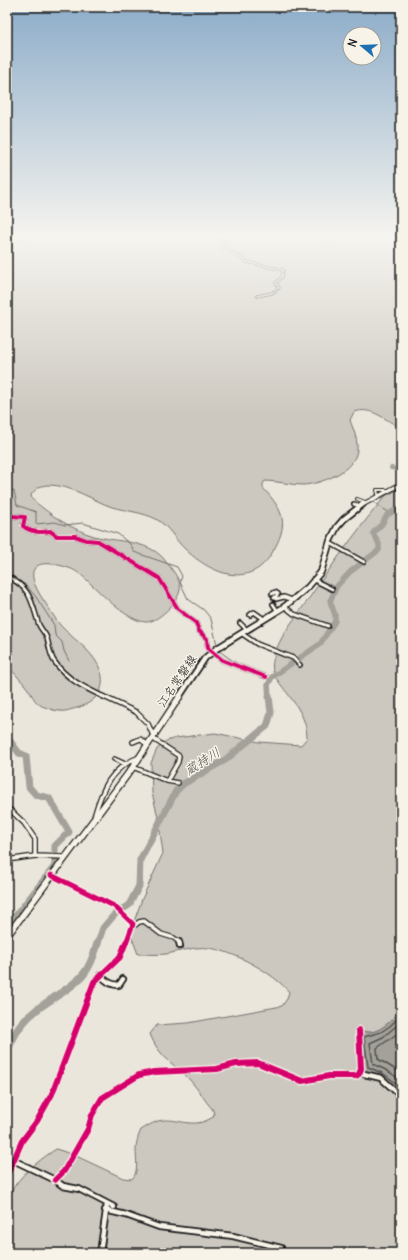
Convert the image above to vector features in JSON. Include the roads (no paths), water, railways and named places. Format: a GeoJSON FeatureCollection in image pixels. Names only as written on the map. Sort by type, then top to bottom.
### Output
{"type":"FeatureCollection","features":[{"type":"Feature","properties":{"kind":"main road","name":"江名常磐線"},"geometry":{"type":"LineString","coordinates":[[7,936],[133,767],[200,665],[216,649],[292,600],[314,580],[324,567],[330,543],[337,529],[365,502],[378,494],[401,484]]}},
{"type":"Feature","properties":{"kind":"street"},"geometry":{"type":"LineString","coordinates":[[357,499],[365,502]]}},
{"type":"Feature","properties":{"kind":"street"},"geometry":{"type":"LineString","coordinates":[[354,504],[360,506]]}},
{"type":"Feature","properties":{"kind":"street"},"geometry":{"type":"LineString","coordinates":[[7,509],[11,516],[25,517],[24,526],[27,529],[37,533],[50,531],[57,536],[75,536],[98,542],[158,578],[178,609],[196,623],[199,631],[206,639],[208,648],[216,649],[222,660],[266,677]]}},
{"type":"Feature","properties":{"kind":"street"},"geometry":{"type":"LineString","coordinates":[[330,543],[343,548],[364,562]]}},
{"type":"Feature","properties":{"kind":"street"},"geometry":{"type":"LineString","coordinates":[[7,576],[21,584],[28,592],[36,612],[38,624],[46,636],[53,660],[59,668],[83,688],[136,712],[148,724],[153,732],[153,736],[159,743],[179,756],[178,762],[167,781]]}},
{"type":"Feature","properties":{"kind":"street"},"geometry":{"type":"LineString","coordinates":[[314,580],[332,589]]}},
{"type":"Feature","properties":{"kind":"street"},"geometry":{"type":"LineString","coordinates":[[272,594],[275,592],[278,594],[274,598],[276,599],[284,597],[292,600]]}},
{"type":"Feature","properties":{"kind":"street"},"geometry":{"type":"LineString","coordinates":[[272,604],[277,610]]}},
{"type":"Feature","properties":{"kind":"street"},"geometry":{"type":"LineString","coordinates":[[284,606],[294,614],[328,626]]}},
{"type":"Feature","properties":{"kind":"street"},"geometry":{"type":"LineString","coordinates":[[250,615],[254,612],[264,619]]}},
{"type":"Feature","properties":{"kind":"street"},"geometry":{"type":"LineString","coordinates":[[240,623],[246,630]]}},
{"type":"Feature","properties":{"kind":"street"},"geometry":{"type":"LineString","coordinates":[[241,633],[257,644],[293,658],[300,664]]}},
{"type":"Feature","properties":{"kind":"street"},"geometry":{"type":"LineString","coordinates":[[133,742],[140,739],[148,745]]}},
{"type":"Feature","properties":{"kind":"street"},"geometry":{"type":"LineString","coordinates":[[93,819],[101,795],[112,773],[125,764],[140,757]]}},
{"type":"Feature","properties":{"kind":"street"},"geometry":{"type":"LineString","coordinates":[[114,759],[125,764]]}},
{"type":"Feature","properties":{"kind":"street"},"geometry":{"type":"LineString","coordinates":[[133,767],[167,781],[178,783]]}},
{"type":"Feature","properties":{"kind":"street"},"geometry":{"type":"LineString","coordinates":[[7,807],[24,823],[35,839],[35,856]]}},
{"type":"Feature","properties":{"kind":"street"},"geometry":{"type":"LineString","coordinates":[[7,860],[35,856],[55,856],[65,858]]}},
{"type":"Feature","properties":{"kind":"street"},"geometry":{"type":"LineString","coordinates":[[51,875],[114,906],[133,924],[133,927]]}},
{"type":"Feature","properties":{"kind":"street"},"geometry":{"type":"LineString","coordinates":[[7,1175],[12,1160],[22,1141],[37,1121],[52,1094],[90,989],[100,974],[120,957],[133,927],[144,921],[161,934],[174,938],[180,943],[180,946]]}},
{"type":"Feature","properties":{"kind":"street"},"geometry":{"type":"LineString","coordinates":[[100,974],[105,981],[113,985],[119,985],[123,979]]}},
{"type":"Feature","properties":{"kind":"street"},"geometry":{"type":"LineString","coordinates":[[359,1030],[360,1073]]}},
{"type":"Feature","properties":{"kind":"street"},"geometry":{"type":"LineString","coordinates":[[55,1180],[64,1171],[88,1129],[96,1108],[102,1098],[135,1076],[154,1072],[217,1069],[236,1064],[258,1063],[302,1081],[329,1076],[356,1076],[360,1073],[380,1078],[401,1096]]}},
{"type":"Feature","properties":{"kind":"street"},"geometry":{"type":"LineString","coordinates":[[12,1160],[55,1180],[63,1186],[79,1189],[114,1207]]}},
{"type":"Feature","properties":{"kind":"street"},"geometry":{"type":"LineString","coordinates":[[100,1253],[107,1204]]}},
{"type":"Feature","properties":{"kind":"street"},"geometry":{"type":"LineString","coordinates":[[106,1210],[126,1215],[159,1227],[233,1236],[281,1248]]}},
{"type":"Feature","properties":{"kind":"water"},"geometry":{"type":"Polygon","coordinates":[[[401,1007],[401,1093],[381,1077],[364,1072],[360,1031],[370,1032],[379,1029],[392,1019],[401,1007]]]}},
{"type":"Feature","properties":{"kind":"waterway"},"geometry":{"type":"LineString","coordinates":[[391,468],[401,470]]}},
{"type":"Feature","properties":{"kind":"waterway"},"geometry":{"type":"LineString","coordinates":[[7,485],[14,491],[17,505],[36,512],[36,524],[55,522],[65,525],[83,523],[118,534],[131,545],[134,552],[177,567],[182,576],[180,582],[188,599],[204,610],[211,619],[217,645]]}},
{"type":"Feature","properties":{"kind":"waterway"},"geometry":{"type":"LineString","coordinates":[[390,513],[373,502],[401,488]]}},
{"type":"Feature","properties":{"kind":"waterway","name":"蔵持川"},"geometry":{"type":"LineString","coordinates":[[269,697],[268,685],[272,677],[320,644],[335,621],[335,615],[330,601],[337,586],[350,572],[379,550],[379,544],[373,533],[382,524],[387,515],[401,507]]}},
{"type":"Feature","properties":{"kind":"waterway"},"geometry":{"type":"LineString","coordinates":[[11,577],[26,585],[36,597],[54,625],[55,635],[62,642],[64,651],[69,661]]}},
{"type":"Feature","properties":{"kind":"waterway"},"geometry":{"type":"LineString","coordinates":[[218,650],[233,661],[264,675]]}},
{"type":"Feature","properties":{"kind":"waterway","name":"蔵持川"},"geometry":{"type":"LineString","coordinates":[[267,676],[271,678]]}},
{"type":"Feature","properties":{"kind":"waterway","name":"蔵持川"},"geometry":{"type":"LineString","coordinates":[[98,943],[103,928],[115,914],[129,905],[139,886],[140,860],[176,791],[183,784],[225,760],[267,726],[271,713],[269,696]]}},
{"type":"Feature","properties":{"kind":"waterway"},"geometry":{"type":"LineString","coordinates":[[7,737],[19,753],[26,756],[29,787],[36,795],[49,798],[69,832],[55,846],[55,866],[7,927]]}},
{"type":"Feature","properties":{"kind":"waterway","name":"蔵持川"},"geometry":{"type":"LineString","coordinates":[[7,1051],[17,1030],[28,1017],[71,986],[82,976],[91,962],[98,942]]}}]}
